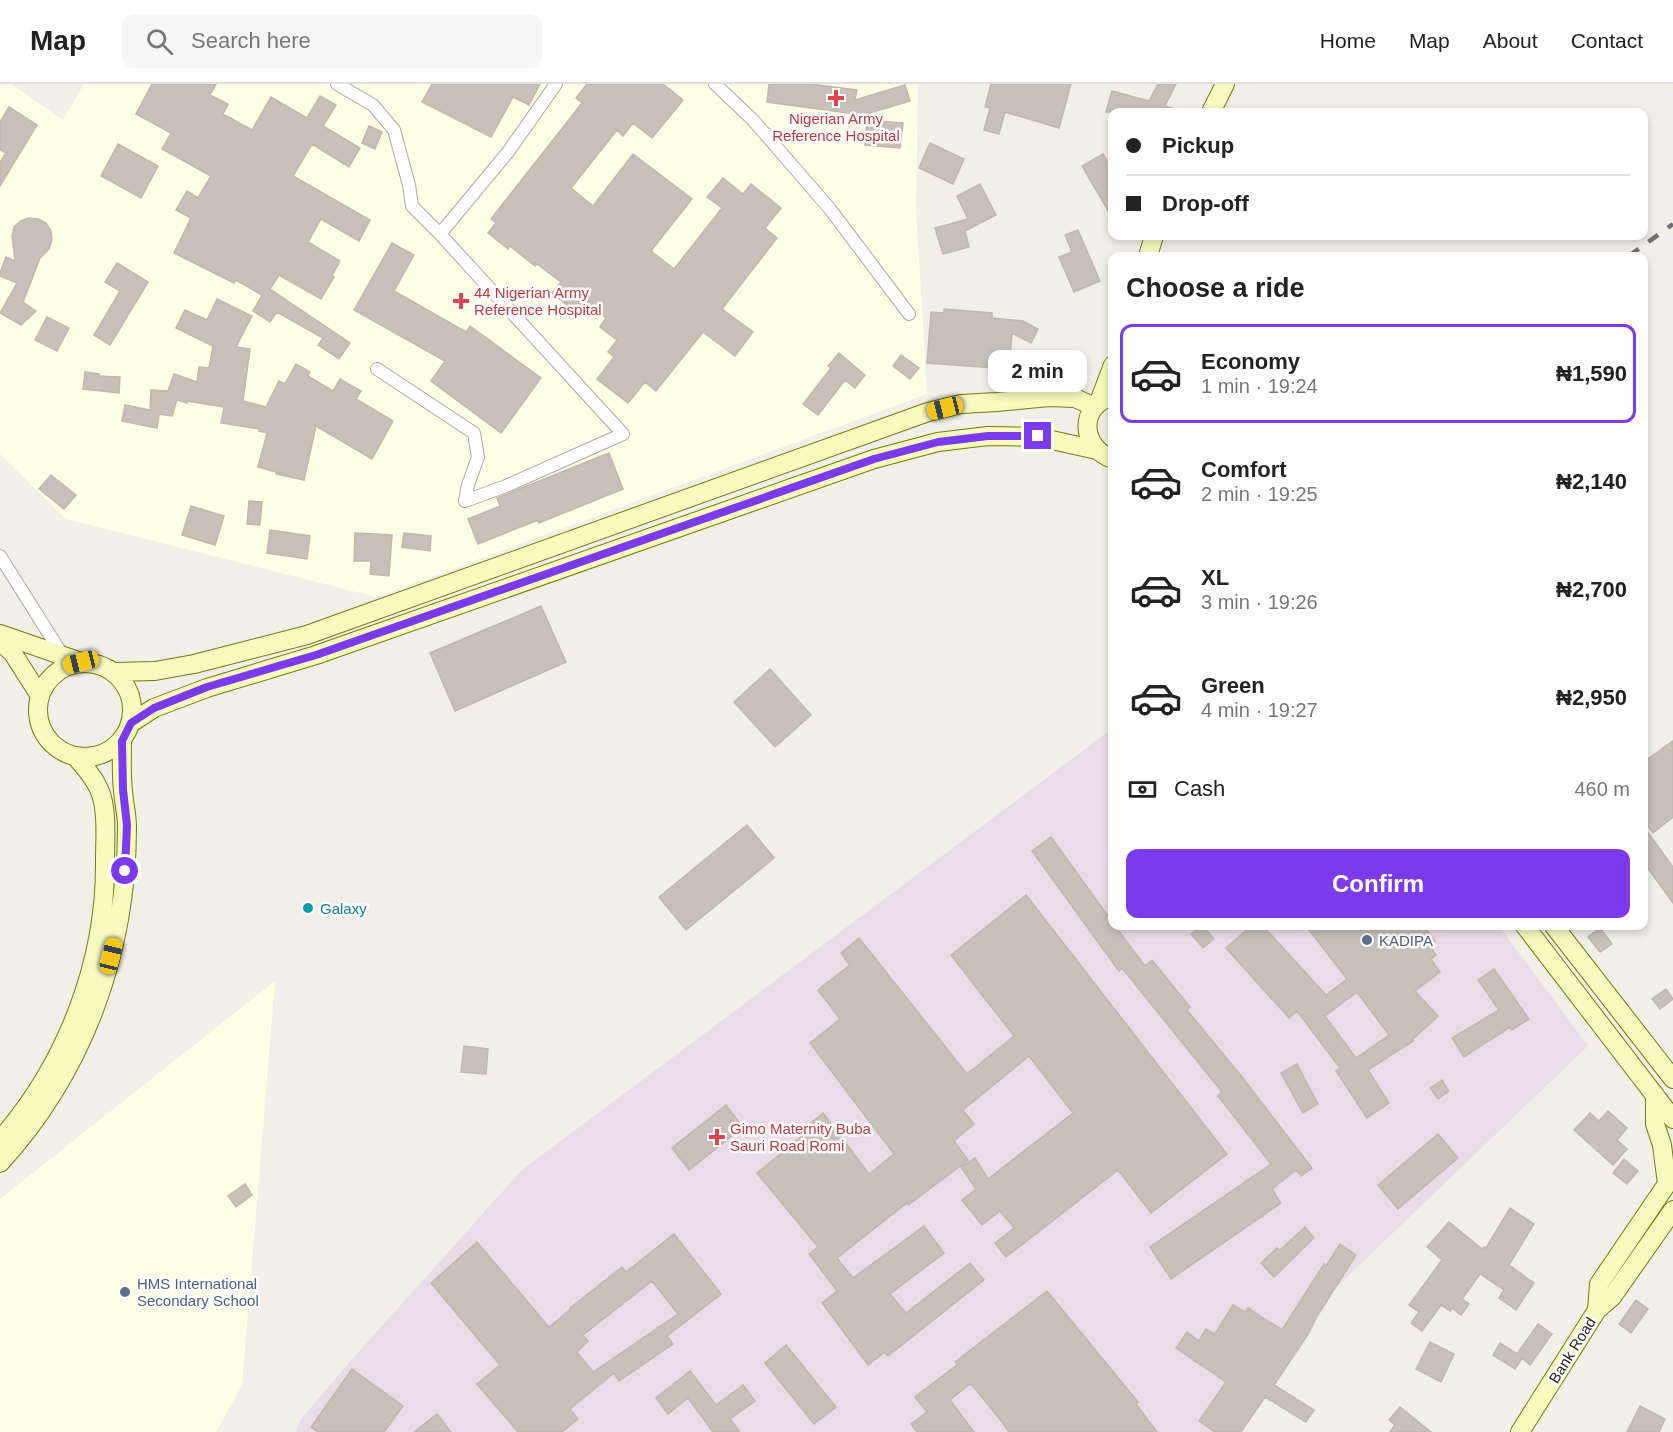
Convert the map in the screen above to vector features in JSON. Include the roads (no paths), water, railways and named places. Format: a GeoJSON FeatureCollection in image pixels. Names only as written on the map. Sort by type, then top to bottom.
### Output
{"type":"FeatureCollection","features":[{"type":"Feature","properties":{"kind":"street"},"geometry":{"type":"LineString","coordinates":[[337,84],[373,105],[394,130],[409,184],[412,206],[623,434],[506,486],[465,501],[478,457],[474,433],[377,369]]}},
{"type":"Feature","properties":{"kind":"street"},"geometry":{"type":"LineString","coordinates":[[440,234],[508,152],[556,84]]}},
{"type":"Feature","properties":{"kind":"street"},"geometry":{"type":"LineString","coordinates":[[715,84],[753,120],[830,209],[909,314]]}},
{"type":"Feature","properties":{"kind":"street"},"geometry":{"type":"LineString","coordinates":[[1213,108],[1225,84]]}},
{"type":"Feature","properties":{"kind":"street"},"geometry":{"type":"LineString","coordinates":[[1105,454],[1091,442],[1087,430],[1089,417],[1102,402],[1108,382]]}},
{"type":"Feature","properties":{"kind":"street"},"geometry":{"type":"LineString","coordinates":[[114,672],[155,671],[194,664],[308,635],[928,412],[961,404],[1049,397],[1102,402]]}},
{"type":"Feature","properties":{"kind":"street"},"geometry":{"type":"LineString","coordinates":[[131,723],[154,708],[207,687],[316,655],[885,456],[938,442],[988,436],[1038,436],[1105,454]]}},
{"type":"Feature","properties":{"kind":"street"},"geometry":{"type":"LineString","coordinates":[[0,556],[63,656]]}},
{"type":"Feature","properties":{"kind":"street"},"geometry":{"type":"LineString","coordinates":[[0,634],[81,662],[104,666],[123,680],[132,700],[131,723],[122,741],[112,749],[100,755],[87,757],[66,753],[54,745],[44,734],[39,720],[38,705],[46,683],[55,673],[67,665],[81,662]]}},
{"type":"Feature","properties":{"kind":"street"},"geometry":{"type":"LineString","coordinates":[[0,642],[12,652],[40,696]]}},
{"type":"Feature","properties":{"kind":"street"},"geometry":{"type":"LineString","coordinates":[[0,1163],[43,1110],[66,1073],[103,988],[124,894],[127,825],[123,790],[122,741]]}},
{"type":"Feature","properties":{"kind":"street"},"geometry":{"type":"LineString","coordinates":[[0,1140],[30,1101],[52,1065],[72,1025],[88,983],[99,937],[105,884],[105,820],[99,790],[75,756]]}},
{"type":"Feature","properties":{"kind":"street"},"geometry":{"type":"LineString","coordinates":[[1528,930],[1673,1119]]}},
{"type":"Feature","properties":{"kind":"street"},"geometry":{"type":"LineString","coordinates":[[1557,930],[1672,1076]]}},
{"type":"Feature","properties":{"kind":"street"},"geometry":{"type":"LineString","coordinates":[[1655,1095],[1655,1124],[1670,1180]]}},
{"type":"Feature","properties":{"kind":"street","name":"Bank Road"},"geometry":{"type":"LineString","coordinates":[[1520,1432],[1597,1310],[1599,1284],[1670,1180]]}},
{"type":"Feature","properties":{"kind":"street"},"geometry":{"type":"LineString","coordinates":[[1597,1310],[1612,1297],[1673,1210]]}},
{"type":"Feature","properties":{"kind":"railway"},"geometry":{"type":"LineString","coordinates":[[1634,252],[1673,224]]}},
{"type":"Feature","properties":{"kind":"place","name":"Nigerian Army Reference Hospital"},"geometry":{"type":"Point","coordinates":[836,98]}},
{"type":"Feature","properties":{"kind":"place","name":"44 Nigerian Army Reference Hospital"},"geometry":{"type":"Point","coordinates":[461,301]}},
{"type":"Feature","properties":{"kind":"place","name":"Galaxy"},"geometry":{"type":"Point","coordinates":[308,908]}},
{"type":"Feature","properties":{"kind":"place","name":"KADIPA"},"geometry":{"type":"Point","coordinates":[1367,940]}},
{"type":"Feature","properties":{"kind":"place","name":"Gimo Maternity Buba Sauri Road Romi"},"geometry":{"type":"Point","coordinates":[717,1137]}},
{"type":"Feature","properties":{"kind":"place","name":"HMS International Secondary School"},"geometry":{"type":"Point","coordinates":[125,1292]}}]}
